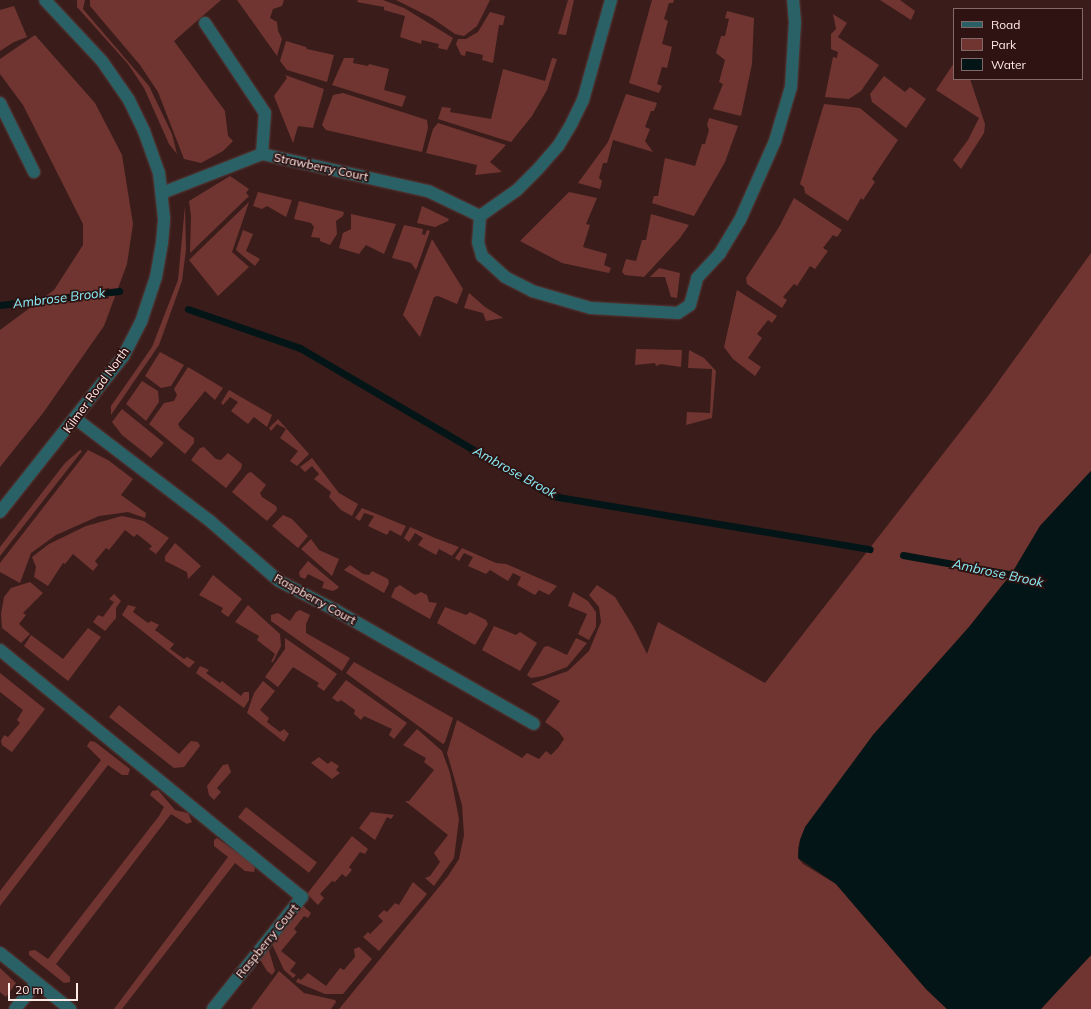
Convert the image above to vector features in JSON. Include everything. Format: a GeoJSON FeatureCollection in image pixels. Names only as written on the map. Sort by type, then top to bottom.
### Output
{"type":"FeatureCollection","features":[{"type":"Feature","properties":{"kind":"street","name":"Kilmer Road North"},"geometry":{"type":"LineString","coordinates":[[0,512],[123,357],[141,322],[156,276],[162,243],[162,192],[156,166],[129,100],[102,61],[45,0]]}},
{"type":"Feature","properties":{"kind":"street"},"geometry":{"type":"LineString","coordinates":[[611,0],[583,100],[572,123],[558,146],[538,169],[517,190],[480,216],[478,242],[482,256],[505,277],[532,291],[591,308],[678,312],[686,309],[693,300],[696,278],[720,253],[744,213],[765,169],[785,114],[793,59],[795,22],[793,0]]}},
{"type":"Feature","properties":{"kind":"street"},"geometry":{"type":"LineString","coordinates":[[205,23],[264,113],[262,154]]}},
{"type":"Feature","properties":{"kind":"street"},"geometry":{"type":"LineString","coordinates":[[0,103],[34,172]]}},
{"type":"Feature","properties":{"kind":"street","name":"Strawberry Court"},"geometry":{"type":"LineString","coordinates":[[162,192],[262,154],[428,191],[480,216]]}},
{"type":"Feature","properties":{"kind":"street","name":"Raspberry Court"},"geometry":{"type":"LineString","coordinates":[[76,418],[210,521],[279,581],[335,610],[534,724]]}},
{"type":"Feature","properties":{"kind":"street","name":"Raspberry Court"},"geometry":{"type":"LineString","coordinates":[[0,650],[302,897],[213,1009]]}},
{"type":"Feature","properties":{"kind":"street"},"geometry":{"type":"LineString","coordinates":[[0,953],[70,1009]]}},
{"type":"Feature","properties":{"kind":"street"},"geometry":{"type":"LineString","coordinates":[[15,1009],[37,983]]}},
{"type":"Feature","properties":{"kind":"green space"},"geometry":{"type":"Polygon","coordinates":[[[77,0],[85,0],[83,9],[149,86],[172,134],[177,154],[169,144],[144,88],[128,64],[77,7],[77,0]]]}},
{"type":"Feature","properties":{"kind":"green space"},"geometry":{"type":"Polygon","coordinates":[[[90,0],[221,0],[174,41],[225,111],[228,136],[233,141],[223,151],[201,163],[184,159],[158,92],[140,65],[90,6],[90,0]]]}},
{"type":"Feature","properties":{"kind":"green space"},"geometry":{"type":"Polygon","coordinates":[[[237,0],[284,0],[282,6],[273,9],[270,18],[277,22],[278,31],[282,39],[277,56],[237,0]]]}},
{"type":"Feature","properties":{"kind":"green space"},"geometry":{"type":"Polygon","coordinates":[[[358,0],[383,0],[404,8],[453,38],[447,50],[438,48],[439,44],[422,40],[421,44],[400,37],[405,16],[384,10],[384,7],[357,2],[358,0]]]}},
{"type":"Feature","properties":{"kind":"green space"},"geometry":{"type":"Polygon","coordinates":[[[396,0],[490,0],[477,26],[464,36],[455,34],[432,18],[396,0]]]}},
{"type":"Feature","properties":{"kind":"green space"},"geometry":{"type":"Polygon","coordinates":[[[568,0],[574,0],[566,35],[558,34],[568,0]]]}},
{"type":"Feature","properties":{"kind":"green space"},"geometry":{"type":"Polygon","coordinates":[[[652,0],[674,0],[673,3],[669,3],[664,19],[668,21],[662,44],[672,47],[667,68],[662,67],[657,84],[662,86],[659,93],[629,83],[652,0]]]}},
{"type":"Feature","properties":{"kind":"green space"},"geometry":{"type":"Polygon","coordinates":[[[880,0],[900,0],[915,11],[911,20],[880,0]]]}},
{"type":"Feature","properties":{"kind":"green space"},"geometry":{"type":"Polygon","coordinates":[[[14,6],[27,37],[14,42],[0,51],[0,10],[14,6]]]}},
{"type":"Feature","properties":{"kind":"green space"},"geometry":{"type":"Polygon","coordinates":[[[727,11],[754,18],[752,64],[741,116],[713,109],[723,84],[719,82],[725,60],[716,53],[721,36],[725,36],[729,19],[725,18],[727,11]]]}},
{"type":"Feature","properties":{"kind":"green space"},"geometry":{"type":"Polygon","coordinates":[[[490,12],[505,16],[503,25],[499,25],[493,63],[482,60],[483,55],[466,51],[465,56],[461,55],[456,44],[458,39],[466,39],[478,32],[490,12]]]}},
{"type":"Feature","properties":{"kind":"green space"},"geometry":{"type":"Polygon","coordinates":[[[833,14],[847,23],[838,37],[879,65],[861,91],[849,99],[825,97],[833,57],[837,58],[838,52],[831,49],[831,34],[836,29],[833,14]]]}},
{"type":"Feature","properties":{"kind":"green space"},"geometry":{"type":"Polygon","coordinates":[[[35,35],[95,103],[122,155],[133,224],[127,264],[104,326],[43,413],[0,467],[0,330],[54,290],[83,245],[83,224],[23,105],[0,74],[0,59],[35,35]]]}},
{"type":"Feature","properties":{"kind":"green space"},"geometry":{"type":"Polygon","coordinates":[[[286,41],[306,47],[307,49],[334,55],[327,82],[287,70],[280,61],[286,41]]]}},
{"type":"Feature","properties":{"kind":"green space"},"geometry":{"type":"Polygon","coordinates":[[[344,58],[354,58],[353,63],[368,66],[369,64],[389,69],[384,90],[406,96],[402,107],[332,85],[344,58]]]}},
{"type":"Feature","properties":{"kind":"green space"},"geometry":{"type":"Polygon","coordinates":[[[552,58],[557,59],[547,90],[532,116],[511,142],[438,119],[442,107],[451,108],[450,112],[491,119],[503,69],[545,81],[552,58]]]}},
{"type":"Feature","properties":{"kind":"green space"},"geometry":{"type":"Polygon","coordinates":[[[953,64],[953,80],[970,80],[985,124],[984,133],[961,169],[953,160],[968,140],[979,118],[936,90],[953,64]]]}},
{"type":"Feature","properties":{"kind":"green space"},"geometry":{"type":"Polygon","coordinates":[[[285,75],[324,89],[313,128],[298,126],[293,143],[274,96],[287,78],[285,75]]]}},
{"type":"Feature","properties":{"kind":"green space"},"geometry":{"type":"Polygon","coordinates":[[[884,76],[905,92],[910,87],[926,99],[906,128],[872,102],[870,94],[884,76]]]}},
{"type":"Feature","properties":{"kind":"green space"},"geometry":{"type":"Polygon","coordinates":[[[343,93],[427,120],[428,128],[422,152],[326,130],[322,125],[333,95],[343,93]]]}},
{"type":"Feature","properties":{"kind":"green space"},"geometry":{"type":"Polygon","coordinates":[[[626,94],[657,103],[654,111],[651,111],[645,127],[650,129],[645,141],[653,152],[613,140],[607,163],[603,163],[599,178],[602,181],[600,189],[578,183],[608,142],[626,94]]]}},
{"type":"Feature","properties":{"kind":"green space"},"geometry":{"type":"Polygon","coordinates":[[[824,104],[860,108],[898,140],[872,179],[875,182],[863,200],[861,198],[848,221],[805,193],[804,187],[800,184],[824,104]]]}},
{"type":"Feature","properties":{"kind":"green space"},"geometry":{"type":"Polygon","coordinates":[[[709,118],[738,126],[725,162],[694,216],[652,203],[654,196],[658,196],[665,158],[695,166],[702,144],[705,144],[709,130],[707,125],[709,118]]]}},
{"type":"Feature","properties":{"kind":"green space"},"geometry":{"type":"Polygon","coordinates":[[[438,123],[506,145],[490,162],[502,172],[475,175],[477,165],[426,153],[433,129],[438,123]]]}},
{"type":"Feature","properties":{"kind":"green space"},"geometry":{"type":"Polygon","coordinates":[[[230,176],[249,189],[246,193],[249,196],[190,253],[191,216],[189,201],[230,176]]]}},
{"type":"Feature","properties":{"kind":"green space"},"geometry":{"type":"Polygon","coordinates":[[[258,192],[292,200],[286,217],[267,206],[262,209],[253,206],[258,192]]]}},
{"type":"Feature","properties":{"kind":"green space"},"geometry":{"type":"Polygon","coordinates":[[[569,192],[597,198],[586,224],[590,225],[583,247],[607,254],[604,265],[611,268],[609,273],[562,263],[520,241],[569,192]]]}},
{"type":"Feature","properties":{"kind":"green space"},"geometry":{"type":"Polygon","coordinates":[[[794,198],[842,230],[837,237],[833,235],[823,248],[828,251],[815,269],[810,266],[797,286],[794,284],[783,297],[787,300],[782,308],[747,284],[746,278],[779,227],[794,198]]]}},
{"type":"Feature","properties":{"kind":"green space"},"geometry":{"type":"Polygon","coordinates":[[[299,201],[344,212],[343,216],[336,221],[337,234],[330,245],[320,241],[320,238],[311,237],[314,227],[311,223],[294,219],[299,201]]]}},
{"type":"Feature","properties":{"kind":"green space"},"geometry":{"type":"Polygon","coordinates":[[[249,202],[232,252],[249,267],[218,296],[189,260],[249,202]]]}},
{"type":"Feature","properties":{"kind":"green space"},"geometry":{"type":"Polygon","coordinates":[[[185,206],[186,249],[182,281],[159,345],[111,415],[111,406],[152,347],[178,280],[185,206]]]}},
{"type":"Feature","properties":{"kind":"green space"},"geometry":{"type":"Polygon","coordinates":[[[422,206],[449,219],[448,221],[435,227],[417,223],[422,206]]]}},
{"type":"Feature","properties":{"kind":"green space"},"geometry":{"type":"Polygon","coordinates":[[[351,214],[396,224],[384,254],[366,245],[359,254],[339,248],[343,233],[351,229],[351,214]]]}},
{"type":"Feature","properties":{"kind":"green space"},"geometry":{"type":"Polygon","coordinates":[[[651,214],[689,225],[680,238],[644,277],[625,275],[622,272],[626,259],[636,261],[642,240],[646,240],[651,214]]]}},
{"type":"Feature","properties":{"kind":"green space"},"geometry":{"type":"Polygon","coordinates":[[[404,225],[423,229],[422,234],[425,235],[427,230],[430,231],[416,270],[411,263],[392,258],[404,225]]]}},
{"type":"Feature","properties":{"kind":"green space"},"geometry":{"type":"Polygon","coordinates":[[[243,230],[253,234],[246,251],[260,259],[255,266],[236,250],[243,230]]]}},
{"type":"Feature","properties":{"kind":"green space"},"geometry":{"type":"Polygon","coordinates":[[[432,239],[463,289],[457,304],[438,296],[434,297],[420,337],[403,315],[432,239]]]}},
{"type":"Feature","properties":{"kind":"green space"},"geometry":{"type":"Polygon","coordinates":[[[1091,253],[1091,471],[1040,526],[1012,573],[969,627],[873,735],[800,840],[798,848],[798,858],[803,864],[836,884],[926,989],[947,1009],[339,1009],[448,876],[459,859],[464,835],[462,805],[447,753],[457,720],[522,758],[527,753],[539,759],[546,751],[551,755],[564,739],[559,732],[545,722],[560,701],[531,684],[568,671],[589,651],[601,622],[599,607],[589,595],[597,585],[615,597],[633,626],[647,654],[658,622],[765,683],[988,396],[1091,253]]]}},
{"type":"Feature","properties":{"kind":"green space"},"geometry":{"type":"Polygon","coordinates":[[[659,268],[680,273],[677,298],[671,297],[665,277],[650,277],[659,268]]]}},
{"type":"Feature","properties":{"kind":"green space"},"geometry":{"type":"Polygon","coordinates":[[[737,290],[777,316],[772,323],[768,320],[757,334],[762,338],[748,358],[761,367],[755,376],[733,359],[724,347],[737,290]]]}},
{"type":"Feature","properties":{"kind":"green space"},"geometry":{"type":"Polygon","coordinates":[[[469,293],[485,307],[503,318],[486,321],[483,313],[464,308],[469,293]]]}},
{"type":"Feature","properties":{"kind":"green space"},"geometry":{"type":"Polygon","coordinates":[[[636,349],[682,350],[681,367],[661,364],[656,366],[655,363],[635,365],[636,349]]]}},
{"type":"Feature","properties":{"kind":"green space"},"geometry":{"type":"Polygon","coordinates":[[[689,350],[704,358],[716,371],[712,418],[686,425],[687,412],[710,413],[712,369],[688,368],[689,350]]]}},
{"type":"Feature","properties":{"kind":"green space"},"geometry":{"type":"Polygon","coordinates":[[[160,352],[184,365],[171,386],[161,388],[145,376],[160,352]]]}},
{"type":"Feature","properties":{"kind":"green space"},"geometry":{"type":"Polygon","coordinates":[[[188,367],[223,388],[215,400],[205,391],[178,424],[180,428],[194,438],[194,443],[185,454],[149,424],[164,403],[174,401],[177,395],[174,389],[188,367]]]}},
{"type":"Feature","properties":{"kind":"green space"},"geometry":{"type":"Polygon","coordinates":[[[142,381],[158,391],[159,402],[146,421],[126,404],[142,381]]]}},
{"type":"Feature","properties":{"kind":"green space"},"geometry":{"type":"Polygon","coordinates":[[[229,390],[272,415],[267,427],[254,417],[248,424],[231,411],[238,402],[230,397],[223,405],[221,403],[229,390]]]}},
{"type":"Feature","properties":{"kind":"green space"},"geometry":{"type":"Polygon","coordinates":[[[122,409],[164,443],[151,458],[122,435],[112,422],[122,409]]]}},
{"type":"Feature","properties":{"kind":"green space"},"geometry":{"type":"Polygon","coordinates":[[[278,419],[309,454],[297,466],[290,461],[298,451],[280,438],[286,429],[277,424],[271,431],[269,428],[278,419]]]}},
{"type":"Feature","properties":{"kind":"green space"},"geometry":{"type":"Polygon","coordinates":[[[204,447],[216,459],[221,460],[228,453],[242,464],[241,469],[226,488],[191,460],[200,448],[204,447]]]}},
{"type":"Feature","properties":{"kind":"green space"},"geometry":{"type":"Polygon","coordinates":[[[80,450],[82,451],[0,556],[0,547],[65,463],[80,450]]]}},
{"type":"Feature","properties":{"kind":"green space"},"geometry":{"type":"Polygon","coordinates":[[[88,450],[108,460],[133,479],[121,495],[146,513],[145,518],[128,512],[99,516],[56,535],[31,553],[20,583],[0,572],[0,563],[88,450]]]}},
{"type":"Feature","properties":{"kind":"green space"},"geometry":{"type":"Polygon","coordinates":[[[312,458],[339,493],[358,504],[352,516],[341,510],[329,497],[331,492],[314,479],[319,474],[312,466],[305,472],[300,467],[312,458]]]}},
{"type":"Feature","properties":{"kind":"green space"},"geometry":{"type":"Polygon","coordinates":[[[251,472],[266,485],[260,493],[262,497],[276,506],[277,510],[267,521],[232,492],[248,473],[251,472]]]}},
{"type":"Feature","properties":{"kind":"green space"},"geometry":{"type":"Polygon","coordinates":[[[362,508],[406,526],[401,536],[390,530],[387,535],[368,526],[374,516],[364,513],[360,521],[355,518],[362,508]]]}},
{"type":"Feature","properties":{"kind":"green space"},"geometry":{"type":"Polygon","coordinates":[[[283,515],[292,519],[308,536],[298,548],[272,526],[283,515]]]}},
{"type":"Feature","properties":{"kind":"green space"},"geometry":{"type":"Polygon","coordinates":[[[122,516],[144,521],[169,538],[156,554],[149,549],[152,546],[137,534],[134,537],[125,530],[109,550],[106,548],[95,561],[98,565],[93,571],[73,554],[65,564],[63,563],[48,586],[34,577],[36,567],[32,557],[49,544],[86,526],[122,516]]]}},
{"type":"Feature","properties":{"kind":"green space"},"geometry":{"type":"Polygon","coordinates":[[[410,527],[459,547],[452,556],[439,549],[436,555],[418,545],[423,538],[415,533],[409,542],[404,538],[410,527]]]}},
{"type":"Feature","properties":{"kind":"green space"},"geometry":{"type":"Polygon","coordinates":[[[311,539],[319,550],[339,559],[332,576],[301,549],[311,539]]]}},
{"type":"Feature","properties":{"kind":"green space"},"geometry":{"type":"Polygon","coordinates":[[[175,543],[201,566],[188,579],[187,572],[165,561],[165,556],[175,543]]]}},
{"type":"Feature","properties":{"kind":"green space"},"geometry":{"type":"Polygon","coordinates":[[[462,548],[496,563],[506,564],[557,586],[549,595],[539,590],[535,595],[517,585],[521,577],[513,573],[508,581],[490,570],[486,574],[468,566],[473,557],[464,553],[459,561],[455,558],[462,548]]]}},
{"type":"Feature","properties":{"kind":"green space"},"geometry":{"type":"Polygon","coordinates":[[[308,561],[339,587],[333,591],[322,588],[324,582],[308,574],[305,579],[300,577],[299,572],[308,561]]]}},
{"type":"Feature","properties":{"kind":"green space"},"geometry":{"type":"Polygon","coordinates":[[[350,565],[363,574],[369,575],[372,571],[388,579],[389,583],[384,593],[344,570],[350,565]]]}},
{"type":"Feature","properties":{"kind":"green space"},"geometry":{"type":"Polygon","coordinates":[[[213,575],[242,599],[228,617],[221,612],[223,608],[199,595],[213,575]]]}},
{"type":"Feature","properties":{"kind":"green space"},"geometry":{"type":"Polygon","coordinates":[[[30,582],[43,593],[23,613],[26,615],[19,624],[30,634],[21,643],[2,628],[1,614],[4,597],[11,588],[30,582]]]}},
{"type":"Feature","properties":{"kind":"green space"},"geometry":{"type":"Polygon","coordinates":[[[400,585],[415,595],[421,592],[427,595],[429,602],[437,603],[430,619],[391,597],[395,588],[400,585]]]}},
{"type":"Feature","properties":{"kind":"green space"},"geometry":{"type":"Polygon","coordinates":[[[573,592],[588,601],[596,612],[596,627],[589,640],[578,634],[587,614],[568,606],[573,592]]]}},
{"type":"Feature","properties":{"kind":"green space"},"geometry":{"type":"Polygon","coordinates":[[[114,594],[121,601],[116,608],[116,618],[105,631],[93,622],[98,615],[103,617],[114,602],[109,599],[114,594]]]}},
{"type":"Feature","properties":{"kind":"green space"},"geometry":{"type":"Polygon","coordinates":[[[128,605],[136,607],[133,612],[148,623],[151,621],[159,625],[155,630],[174,644],[170,649],[184,659],[187,657],[195,662],[189,668],[122,615],[128,605]]]}},
{"type":"Feature","properties":{"kind":"green space"},"geometry":{"type":"Polygon","coordinates":[[[248,605],[280,634],[281,646],[273,662],[271,662],[275,654],[257,640],[259,636],[235,622],[248,605]]]}},
{"type":"Feature","properties":{"kind":"green space"},"geometry":{"type":"Polygon","coordinates":[[[445,607],[466,615],[470,612],[486,620],[488,624],[475,645],[437,623],[445,607]]]}},
{"type":"Feature","properties":{"kind":"green space"},"geometry":{"type":"Polygon","coordinates":[[[300,610],[310,615],[306,624],[306,633],[350,658],[342,671],[271,621],[271,615],[278,613],[290,621],[296,612],[300,610]]]}},
{"type":"Feature","properties":{"kind":"green space"},"geometry":{"type":"Polygon","coordinates":[[[494,626],[516,635],[520,632],[537,643],[520,671],[482,650],[494,626]]]}},
{"type":"Feature","properties":{"kind":"green space"},"geometry":{"type":"Polygon","coordinates":[[[88,628],[101,637],[68,681],[24,646],[31,635],[63,659],[88,628]]]}},
{"type":"Feature","properties":{"kind":"green space"},"geometry":{"type":"Polygon","coordinates":[[[285,638],[337,674],[324,691],[317,686],[319,683],[293,667],[278,687],[265,677],[285,649],[285,638]]]}},
{"type":"Feature","properties":{"kind":"green space"},"geometry":{"type":"Polygon","coordinates":[[[576,638],[587,643],[567,667],[543,676],[531,678],[527,675],[544,647],[548,646],[567,655],[576,638]]]}},
{"type":"Feature","properties":{"kind":"green space"},"geometry":{"type":"Polygon","coordinates":[[[354,662],[453,718],[445,742],[443,744],[346,673],[354,662]]]}},
{"type":"Feature","properties":{"kind":"green space"},"geometry":{"type":"Polygon","coordinates":[[[200,666],[209,670],[206,673],[220,683],[222,681],[241,696],[244,692],[249,692],[249,700],[244,708],[196,673],[200,666]]]}},
{"type":"Feature","properties":{"kind":"green space"},"geometry":{"type":"Polygon","coordinates":[[[0,673],[45,709],[12,752],[2,745],[1,741],[4,735],[8,737],[20,723],[17,720],[23,710],[0,692],[0,673]]]}},
{"type":"Feature","properties":{"kind":"green space"},"geometry":{"type":"Polygon","coordinates":[[[346,680],[407,723],[394,739],[389,735],[392,729],[364,716],[361,720],[354,714],[355,710],[341,700],[338,702],[332,698],[346,680]]]}},
{"type":"Feature","properties":{"kind":"green space"},"geometry":{"type":"Polygon","coordinates":[[[263,681],[275,691],[260,710],[269,718],[267,722],[280,732],[284,729],[289,734],[284,742],[247,713],[254,693],[263,681]]]}},
{"type":"Feature","properties":{"kind":"green space"},"geometry":{"type":"Polygon","coordinates":[[[119,705],[179,754],[191,741],[198,742],[200,746],[184,767],[174,768],[109,717],[119,705]]]}},
{"type":"Feature","properties":{"kind":"green space"},"geometry":{"type":"Polygon","coordinates":[[[417,729],[442,751],[450,773],[459,819],[454,858],[434,886],[425,878],[430,876],[440,862],[434,853],[448,835],[405,801],[409,801],[434,770],[424,762],[426,758],[403,745],[417,729]]]}},
{"type":"Feature","properties":{"kind":"green space"},"geometry":{"type":"Polygon","coordinates":[[[90,741],[95,742],[130,769],[128,775],[122,775],[108,765],[0,906],[0,891],[101,760],[87,746],[90,741]]]}},
{"type":"Feature","properties":{"kind":"green space"},"geometry":{"type":"Polygon","coordinates":[[[319,757],[328,764],[331,761],[339,766],[336,770],[340,773],[332,779],[311,763],[319,757]]]}},
{"type":"Feature","properties":{"kind":"green space"},"geometry":{"type":"Polygon","coordinates":[[[228,764],[231,772],[217,788],[221,792],[214,800],[209,795],[207,786],[223,765],[228,764]]]}},
{"type":"Feature","properties":{"kind":"green space"},"geometry":{"type":"Polygon","coordinates":[[[158,790],[175,810],[188,813],[192,822],[187,824],[171,814],[56,964],[70,977],[70,982],[64,983],[29,955],[29,951],[35,950],[48,959],[159,816],[164,807],[150,795],[152,791],[158,790]]]}},
{"type":"Feature","properties":{"kind":"green space"},"geometry":{"type":"Polygon","coordinates":[[[246,807],[317,862],[309,873],[238,817],[246,807]]]}},
{"type":"Feature","properties":{"kind":"green space"},"geometry":{"type":"Polygon","coordinates":[[[371,812],[394,815],[391,819],[387,817],[375,840],[359,828],[371,812]]]}},
{"type":"Feature","properties":{"kind":"green space"},"geometry":{"type":"Polygon","coordinates":[[[352,836],[368,849],[365,854],[360,852],[349,867],[352,870],[346,877],[342,874],[335,882],[332,881],[320,894],[324,898],[318,905],[307,894],[352,836]]]}},
{"type":"Feature","properties":{"kind":"green space"},"geometry":{"type":"Polygon","coordinates":[[[217,838],[252,863],[255,868],[254,872],[245,871],[235,863],[122,1009],[114,1009],[228,857],[214,846],[214,840],[217,838]]]}},
{"type":"Feature","properties":{"kind":"green space"},"geometry":{"type":"Polygon","coordinates":[[[413,882],[427,894],[379,951],[363,937],[368,932],[370,934],[383,921],[378,916],[384,910],[387,912],[395,903],[399,905],[413,882]]]}},
{"type":"Feature","properties":{"kind":"green space"},"geometry":{"type":"Polygon","coordinates":[[[300,903],[311,913],[308,918],[304,916],[294,929],[297,932],[281,951],[296,963],[290,971],[296,975],[293,978],[284,970],[271,942],[300,903]]]}},
{"type":"Feature","properties":{"kind":"green space"},"geometry":{"type":"Polygon","coordinates":[[[268,947],[275,971],[272,975],[267,971],[256,953],[268,947]]]}},
{"type":"Feature","properties":{"kind":"green space"},"geometry":{"type":"Polygon","coordinates":[[[359,947],[372,959],[343,994],[325,994],[296,982],[298,978],[301,980],[308,973],[326,986],[340,968],[344,970],[355,957],[354,949],[359,947]]]}},
{"type":"Feature","properties":{"kind":"green space"},"geometry":{"type":"Polygon","coordinates":[[[1091,955],[1091,1009],[1041,1009],[1053,995],[1091,955]]]}},
{"type":"Feature","properties":{"kind":"green space"},"geometry":{"type":"Polygon","coordinates":[[[0,968],[16,983],[6,997],[0,992],[0,968]]]}},
{"type":"Feature","properties":{"kind":"green space"},"geometry":{"type":"Polygon","coordinates":[[[279,971],[304,993],[335,1000],[336,1002],[331,1009],[251,1009],[279,971]]]}},
{"type":"Feature","properties":{"kind":"water"},"geometry":{"type":"Polygon","coordinates":[[[1091,471],[1091,955],[1041,1009],[947,1009],[926,989],[836,884],[798,858],[800,840],[805,827],[873,735],[969,627],[1012,573],[1040,526],[1091,471]]]}},
{"type":"Feature","properties":{"kind":"waterway","name":"Ambrose Brook"},"geometry":{"type":"LineString","coordinates":[[0,305],[119,291]]}},
{"type":"Feature","properties":{"kind":"waterway","name":"Ambrose Brook"},"geometry":{"type":"LineString","coordinates":[[188,309],[300,348],[552,496],[870,549]]}},
{"type":"Feature","properties":{"kind":"waterway","name":"Ambrose Brook"},"geometry":{"type":"LineString","coordinates":[[903,555],[1020,576]]}}]}
